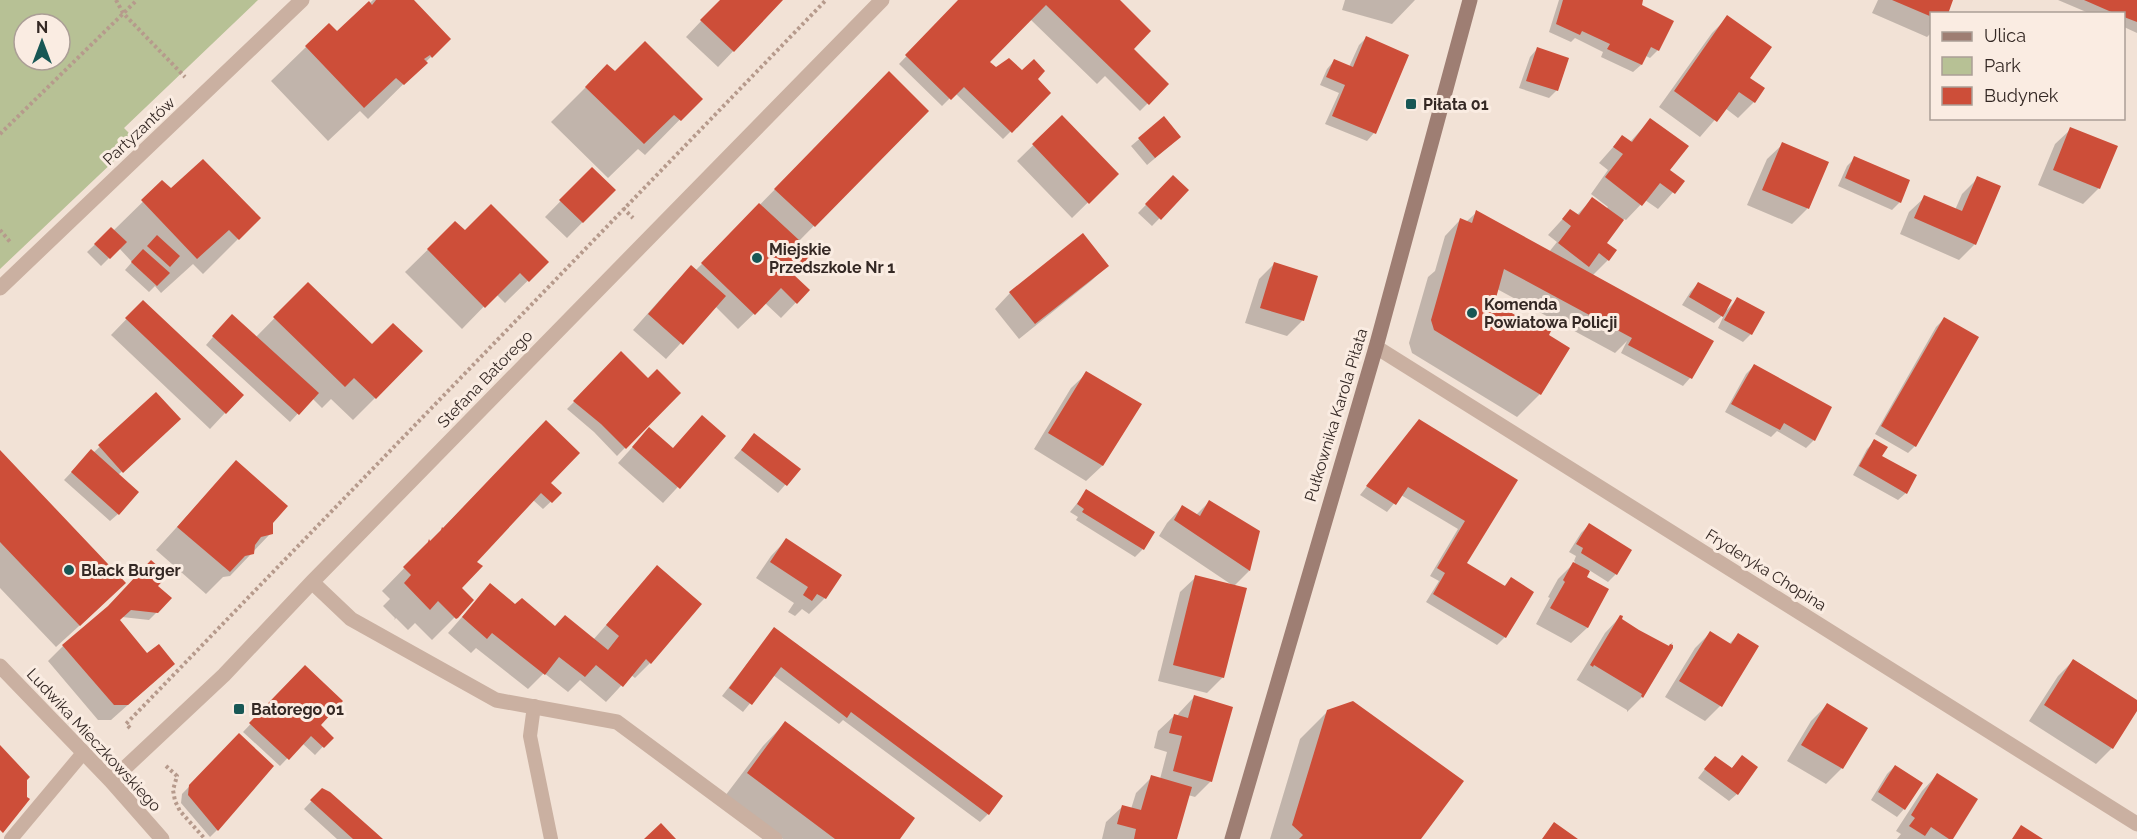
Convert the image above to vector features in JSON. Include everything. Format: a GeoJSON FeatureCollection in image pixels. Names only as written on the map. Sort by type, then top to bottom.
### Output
{"type":"FeatureCollection","features":[{"type":"Feature","properties":{"kind":"street","name":"Partyzantów"},"geometry":{"type":"LineString","coordinates":[[0,288],[302,0]]}},
{"type":"Feature","properties":{"kind":"street","name":"Stefana Batorego"},"geometry":{"type":"LineString","coordinates":[[111,781],[224,675],[312,582],[882,0]]}},
{"type":"Feature","properties":{"kind":"street","name":"Pułkownika Karola Piłata"},"geometry":{"type":"LineString","coordinates":[[1232,839],[1376,347],[1470,0]]}},
{"type":"Feature","properties":{"kind":"street","name":"Fryderyka Chopina"},"geometry":{"type":"LineString","coordinates":[[1376,347],[2137,824]]}},
{"type":"Feature","properties":{"kind":"street"},"geometry":{"type":"LineString","coordinates":[[312,582],[351,620],[496,700],[617,722],[775,839]]}},
{"type":"Feature","properties":{"kind":"street","name":"Ludwika Mieczkowskiego"},"geometry":{"type":"LineString","coordinates":[[0,666],[111,781],[162,839]]}},
{"type":"Feature","properties":{"kind":"lane"},"geometry":{"type":"LineString","coordinates":[[534,706],[530,736],[551,839]]}},
{"type":"Feature","properties":{"kind":"lane"},"geometry":{"type":"LineString","coordinates":[[11,839],[83,753]]}},
{"type":"Feature","properties":{"kind":"path"},"geometry":{"type":"LineString","coordinates":[[116,0],[123,13],[203,96]]}},
{"type":"Feature","properties":{"kind":"path"},"geometry":{"type":"LineString","coordinates":[[0,134],[137,0]]}},
{"type":"Feature","properties":{"kind":"path"},"geometry":{"type":"LineString","coordinates":[[126,724],[826,0]]}},
{"type":"Feature","properties":{"kind":"path"},"geometry":{"type":"LineString","coordinates":[[177,776],[173,790],[175,801],[180,811],[205,839]]}},
{"type":"Feature","properties":{"kind":"green space"},"geometry":{"type":"Polygon","coordinates":[[[0,0],[258,0],[124,128],[136,140],[0,269],[0,0]]]}},
{"type":"Feature","properties":{"kind":"building"},"geometry":{"type":"Polygon","coordinates":[[[376,0],[414,0],[451,39],[432,58],[430,55],[424,59],[428,63],[404,85],[396,78],[364,108],[305,46],[329,23],[337,31],[369,1],[372,5],[376,0]]]}},
{"type":"Feature","properties":{"kind":"building"},"geometry":{"type":"Polygon","coordinates":[[[720,0],[783,0],[734,52],[700,20],[720,0]]]}},
{"type":"Feature","properties":{"kind":"building"},"geometry":{"type":"Polygon","coordinates":[[[958,0],[1120,0],[1151,31],[1134,49],[1169,84],[1149,105],[1046,5],[990,62],[996,67],[1009,58],[1022,70],[1034,59],[1045,71],[1038,79],[1051,93],[1012,133],[964,87],[951,100],[905,55],[958,0]]]}},
{"type":"Feature","properties":{"kind":"building"},"geometry":{"type":"Polygon","coordinates":[[[1563,0],[1643,0],[1642,5],[1674,21],[1659,51],[1651,47],[1642,65],[1607,49],[1610,44],[1582,31],[1580,35],[1556,24],[1563,0]]]}},
{"type":"Feature","properties":{"kind":"building"},"geometry":{"type":"Polygon","coordinates":[[[1892,0],[1953,0],[1949,12],[1930,12],[1930,16],[1892,0]]]}},
{"type":"Feature","properties":{"kind":"building"},"geometry":{"type":"Polygon","coordinates":[[[2084,0],[2137,0],[2137,22],[2125,17],[2125,12],[2111,12],[2084,0]]]}},
{"type":"Feature","properties":{"kind":"building"},"geometry":{"type":"Polygon","coordinates":[[[1727,15],[1772,47],[1750,78],[1765,88],[1755,103],[1739,92],[1717,122],[1674,91],[1727,15]]]}},
{"type":"Feature","properties":{"kind":"building"},"geometry":{"type":"Polygon","coordinates":[[[1366,36],[1409,55],[1376,134],[1332,116],[1345,85],[1326,77],[1334,59],[1353,67],[1366,36]]]}},
{"type":"Feature","properties":{"kind":"building"},"geometry":{"type":"Polygon","coordinates":[[[645,41],[703,99],[681,121],[674,115],[644,144],[585,87],[607,64],[615,71],[645,41]]]}},
{"type":"Feature","properties":{"kind":"building"},"geometry":{"type":"Polygon","coordinates":[[[1537,47],[1569,58],[1558,91],[1526,81],[1537,47]]]}},
{"type":"Feature","properties":{"kind":"building"},"geometry":{"type":"Polygon","coordinates":[[[889,71],[929,111],[815,227],[774,189],[889,71]]]}},
{"type":"Feature","properties":{"kind":"building"},"geometry":{"type":"Polygon","coordinates":[[[1062,115],[1119,174],[1089,204],[1032,144],[1062,115]]]}},
{"type":"Feature","properties":{"kind":"building"},"geometry":{"type":"Polygon","coordinates":[[[1164,116],[1181,137],[1155,158],[1138,138],[1164,116]]]}},
{"type":"Feature","properties":{"kind":"building"},"geometry":{"type":"Polygon","coordinates":[[[1650,118],[1689,146],[1670,170],[1685,181],[1675,194],[1660,183],[1642,206],[1605,177],[1623,154],[1613,147],[1622,135],[1632,142],[1650,118]]]}},
{"type":"Feature","properties":{"kind":"building"},"geometry":{"type":"Polygon","coordinates":[[[2070,127],[2118,146],[2100,189],[2053,170],[2070,127]]]}},
{"type":"Feature","properties":{"kind":"building"},"geometry":{"type":"Polygon","coordinates":[[[1782,142],[1829,162],[1809,209],[1762,190],[1782,142]]]}},
{"type":"Feature","properties":{"kind":"building"},"geometry":{"type":"Polygon","coordinates":[[[1854,156],[1910,180],[1901,203],[1845,178],[1854,156]]]}},
{"type":"Feature","properties":{"kind":"building"},"geometry":{"type":"Polygon","coordinates":[[[203,159],[261,218],[239,240],[229,230],[197,259],[141,200],[162,180],[171,188],[203,159]]]}},
{"type":"Feature","properties":{"kind":"building"},"geometry":{"type":"Polygon","coordinates":[[[592,167],[616,190],[583,223],[559,200],[592,167]]]}},
{"type":"Feature","properties":{"kind":"building"},"geometry":{"type":"Polygon","coordinates":[[[1173,175],[1189,190],[1161,220],[1145,204],[1173,175]]]}},
{"type":"Feature","properties":{"kind":"building"},"geometry":{"type":"Polygon","coordinates":[[[1977,176],[2001,186],[1976,245],[1914,218],[1924,195],[1962,211],[1977,176]]]}},
{"type":"Feature","properties":{"kind":"building"},"geometry":{"type":"Polygon","coordinates":[[[1592,197],[1624,220],[1607,243],[1617,250],[1609,261],[1599,253],[1589,267],[1558,243],[1571,226],[1562,219],[1570,209],[1579,215],[1592,197]]]}},
{"type":"Feature","properties":{"kind":"building","name":"Miejskie Przedszkole Nr 1"},"geometry":{"type":"Polygon","coordinates":[[[759,203],[813,253],[793,274],[810,290],[797,304],[781,288],[755,315],[701,263],[759,203]]]}},
{"type":"Feature","properties":{"kind":"building"},"geometry":{"type":"Polygon","coordinates":[[[491,204],[549,262],[529,282],[520,273],[485,308],[427,249],[455,221],[465,230],[491,204]]]}},
{"type":"Feature","properties":{"kind":"building"},"geometry":{"type":"Polygon","coordinates":[[[1476,210],[1714,341],[1692,379],[1628,345],[1632,338],[1504,269],[1496,298],[1500,306],[1530,324],[1532,320],[1551,331],[1549,335],[1570,348],[1541,395],[1434,330],[1431,320],[1460,218],[1472,223],[1476,210]]]}},
{"type":"Feature","properties":{"kind":"building"},"geometry":{"type":"Polygon","coordinates":[[[111,227],[127,242],[110,259],[94,244],[111,227]]]}},
{"type":"Feature","properties":{"kind":"building"},"geometry":{"type":"Polygon","coordinates":[[[1083,233],[1109,266],[1035,324],[1009,292],[1083,233]]]}},
{"type":"Feature","properties":{"kind":"building"},"geometry":{"type":"Polygon","coordinates":[[[157,235],[180,256],[170,267],[147,246],[157,235]]]}},
{"type":"Feature","properties":{"kind":"building"},"geometry":{"type":"Polygon","coordinates":[[[143,249],[170,273],[157,286],[131,262],[143,249]]]}},
{"type":"Feature","properties":{"kind":"building"},"geometry":{"type":"Polygon","coordinates":[[[1274,262],[1318,276],[1304,321],[1260,308],[1274,262]]]}},
{"type":"Feature","properties":{"kind":"building"},"geometry":{"type":"Polygon","coordinates":[[[691,265],[726,296],[683,345],[648,314],[691,265]]]}},
{"type":"Feature","properties":{"kind":"building"},"geometry":{"type":"Polygon","coordinates":[[[308,282],[372,344],[393,323],[423,351],[376,399],[354,378],[345,387],[273,317],[308,282]]]}},
{"type":"Feature","properties":{"kind":"building"},"geometry":{"type":"Polygon","coordinates":[[[1698,282],[1732,300],[1723,317],[1689,297],[1698,282]]]}},
{"type":"Feature","properties":{"kind":"building"},"geometry":{"type":"Polygon","coordinates":[[[1737,297],[1765,312],[1752,335],[1724,320],[1737,297]]]}},
{"type":"Feature","properties":{"kind":"building"},"geometry":{"type":"Polygon","coordinates":[[[143,300],[244,395],[226,414],[125,318],[143,300]]]}},
{"type":"Feature","properties":{"kind":"building"},"geometry":{"type":"Polygon","coordinates":[[[232,314],[319,393],[299,415],[212,336],[232,314]]]}},
{"type":"Feature","properties":{"kind":"building"},"geometry":{"type":"Polygon","coordinates":[[[1944,317],[1979,337],[1916,447],[1881,426],[1944,317]]]}},
{"type":"Feature","properties":{"kind":"building"},"geometry":{"type":"Polygon","coordinates":[[[621,351],[648,378],[657,369],[681,393],[626,449],[573,401],[621,351]]]}},
{"type":"Feature","properties":{"kind":"building"},"geometry":{"type":"Polygon","coordinates":[[[1754,364],[1832,407],[1815,441],[1784,423],[1780,430],[1731,404],[1754,364]]]}},
{"type":"Feature","properties":{"kind":"building"},"geometry":{"type":"Polygon","coordinates":[[[1086,371],[1142,404],[1103,466],[1048,433],[1086,371]]]}},
{"type":"Feature","properties":{"kind":"building"},"geometry":{"type":"Polygon","coordinates":[[[156,392],[181,419],[123,473],[98,445],[156,392]]]}},
{"type":"Feature","properties":{"kind":"building"},"geometry":{"type":"Polygon","coordinates":[[[702,415],[726,436],[680,489],[632,447],[649,427],[673,448],[702,415]]]}},
{"type":"Feature","properties":{"kind":"building"},"geometry":{"type":"Polygon","coordinates":[[[1419,419],[1518,480],[1467,563],[1505,586],[1511,577],[1534,592],[1506,638],[1433,594],[1445,573],[1437,568],[1465,521],[1408,487],[1396,505],[1366,486],[1419,419]]]}},
{"type":"Feature","properties":{"kind":"building"},"geometry":{"type":"Polygon","coordinates":[[[546,420],[580,453],[551,483],[562,493],[552,503],[541,493],[477,562],[483,566],[462,588],[474,600],[458,618],[456,619],[438,601],[430,610],[404,583],[411,575],[403,567],[546,420]]]}},
{"type":"Feature","properties":{"kind":"building"},"geometry":{"type":"Polygon","coordinates":[[[754,433],[801,469],[787,486],[741,450],[754,433]]]}},
{"type":"Feature","properties":{"kind":"building"},"geometry":{"type":"Polygon","coordinates":[[[1874,439],[1888,447],[1882,456],[1917,475],[1907,494],[1859,466],[1874,439]]]}},
{"type":"Feature","properties":{"kind":"building"},"geometry":{"type":"Polygon","coordinates":[[[91,449],[139,492],[119,515],[71,472],[91,449]]]}},
{"type":"Feature","properties":{"kind":"building"},"geometry":{"type":"Polygon","coordinates":[[[0,450],[126,583],[80,626],[0,542],[0,450]]]}},
{"type":"Feature","properties":{"kind":"building"},"geometry":{"type":"Polygon","coordinates":[[[236,460],[288,506],[273,523],[273,534],[261,537],[255,545],[254,554],[245,556],[230,572],[177,527],[236,460]]]}},
{"type":"Feature","properties":{"kind":"building"},"geometry":{"type":"Polygon","coordinates":[[[1086,489],[1155,532],[1144,550],[1082,512],[1084,509],[1077,504],[1086,489]]]}},
{"type":"Feature","properties":{"kind":"building"},"geometry":{"type":"Polygon","coordinates":[[[1209,500],[1260,531],[1250,571],[1174,520],[1182,505],[1200,516],[1209,500]]]}},
{"type":"Feature","properties":{"kind":"building"},"geometry":{"type":"Polygon","coordinates":[[[1589,523],[1632,550],[1617,575],[1581,553],[1583,548],[1576,544],[1589,523]]]}},
{"type":"Feature","properties":{"kind":"building"},"geometry":{"type":"Polygon","coordinates":[[[786,538],[842,575],[826,599],[817,594],[812,601],[803,595],[808,587],[770,562],[786,538]]]}},
{"type":"Feature","properties":{"kind":"building"},"geometry":{"type":"Polygon","coordinates":[[[151,560],[168,575],[158,586],[172,598],[158,613],[131,610],[120,620],[147,653],[159,644],[175,664],[128,705],[114,705],[62,645],[108,606],[151,560]]]}},
{"type":"Feature","properties":{"kind":"building"},"geometry":{"type":"Polygon","coordinates":[[[1573,562],[1590,571],[1587,577],[1609,589],[1588,628],[1550,608],[1573,562]]]}},
{"type":"Feature","properties":{"kind":"building"},"geometry":{"type":"Polygon","coordinates":[[[657,565],[702,604],[651,664],[646,659],[623,687],[596,665],[585,677],[559,657],[545,675],[492,633],[487,639],[462,617],[490,583],[515,604],[522,598],[555,626],[565,615],[608,650],[619,636],[606,625],[657,565]]]}},
{"type":"Feature","properties":{"kind":"building"},"geometry":{"type":"Polygon","coordinates":[[[1195,575],[1247,588],[1224,678],[1173,665],[1195,575]]]}},
{"type":"Feature","properties":{"kind":"building"},"geometry":{"type":"Polygon","coordinates":[[[1620,615],[1623,616],[1622,619],[1639,630],[1669,646],[1673,645],[1643,698],[1642,694],[1594,665],[1593,667],[1590,665],[1620,615]]]}},
{"type":"Feature","properties":{"kind":"building"},"geometry":{"type":"Polygon","coordinates":[[[774,627],[1003,796],[989,815],[851,712],[847,718],[781,667],[752,705],[729,688],[774,627]]]}},
{"type":"Feature","properties":{"kind":"building"},"geometry":{"type":"Polygon","coordinates":[[[1710,631],[1731,644],[1738,633],[1759,646],[1722,707],[1679,681],[1710,631]]]}},
{"type":"Feature","properties":{"kind":"building"},"geometry":{"type":"Polygon","coordinates":[[[2073,659],[2137,700],[2137,711],[2113,749],[2044,705],[2073,659]]]}},
{"type":"Feature","properties":{"kind":"building"},"geometry":{"type":"Polygon","coordinates":[[[305,665],[343,701],[321,725],[334,738],[324,748],[311,736],[289,760],[249,723],[305,665]]]}},
{"type":"Feature","properties":{"kind":"building"},"geometry":{"type":"Polygon","coordinates":[[[1194,695],[1233,707],[1212,782],[1173,771],[1182,736],[1169,733],[1174,714],[1188,718],[1194,695]]]}},
{"type":"Feature","properties":{"kind":"building"},"geometry":{"type":"Polygon","coordinates":[[[1353,701],[1464,781],[1421,839],[1299,839],[1303,835],[1292,825],[1327,710],[1353,701]]]}},
{"type":"Feature","properties":{"kind":"building"},"geometry":{"type":"Polygon","coordinates":[[[1827,703],[1868,728],[1843,769],[1801,745],[1827,703]]]}},
{"type":"Feature","properties":{"kind":"building"},"geometry":{"type":"Polygon","coordinates":[[[785,721],[915,818],[900,839],[835,839],[747,773],[785,721]]]}},
{"type":"Feature","properties":{"kind":"building"},"geometry":{"type":"Polygon","coordinates":[[[239,733],[274,766],[218,831],[188,795],[189,785],[239,733]]]}},
{"type":"Feature","properties":{"kind":"building"},"geometry":{"type":"Polygon","coordinates":[[[0,745],[30,777],[27,780],[27,797],[30,799],[3,833],[0,830],[0,745]]]}},
{"type":"Feature","properties":{"kind":"building"},"geometry":{"type":"Polygon","coordinates":[[[1742,755],[1758,767],[1738,795],[1704,769],[1715,756],[1732,768],[1742,755]]]}},
{"type":"Feature","properties":{"kind":"building"},"geometry":{"type":"Polygon","coordinates":[[[1895,765],[1923,783],[1905,810],[1878,792],[1895,765]]]}},
{"type":"Feature","properties":{"kind":"building"},"geometry":{"type":"Polygon","coordinates":[[[1937,773],[1978,799],[1953,839],[1949,839],[1931,827],[1925,836],[1909,826],[1915,818],[1911,815],[1937,773]]]}},
{"type":"Feature","properties":{"kind":"building"},"geometry":{"type":"Polygon","coordinates":[[[1151,775],[1192,787],[1177,839],[1134,839],[1136,829],[1117,824],[1122,805],[1141,810],[1151,775]]]}},
{"type":"Feature","properties":{"kind":"building"},"geometry":{"type":"Polygon","coordinates":[[[322,788],[330,792],[383,839],[353,839],[310,800],[322,788]]]}},
{"type":"Feature","properties":{"kind":"building"},"geometry":{"type":"Polygon","coordinates":[[[1554,822],[1578,839],[1542,839],[1554,822]]]}},
{"type":"Feature","properties":{"kind":"building"},"geometry":{"type":"Polygon","coordinates":[[[661,823],[676,839],[644,839],[661,823]]]}},
{"type":"Feature","properties":{"kind":"building"},"geometry":{"type":"Polygon","coordinates":[[[2021,825],[2043,839],[2012,839],[2021,825]]]}},
{"type":"Feature","properties":{"kind":"place","name":"Piłata 01"},"geometry":{"type":"Point","coordinates":[1411,104]}},
{"type":"Feature","properties":{"kind":"place","name":"Miejskie Przedszkole Nr 1"},"geometry":{"type":"Point","coordinates":[757,258]}},
{"type":"Feature","properties":{"kind":"place","name":"Komenda Powiatowa Policji"},"geometry":{"type":"Point","coordinates":[1472,313]}},
{"type":"Feature","properties":{"kind":"place","name":"Black Burger"},"geometry":{"type":"Point","coordinates":[69,570]}},
{"type":"Feature","properties":{"kind":"place","name":"Batorego 01"},"geometry":{"type":"Point","coordinates":[239,709]}}]}
